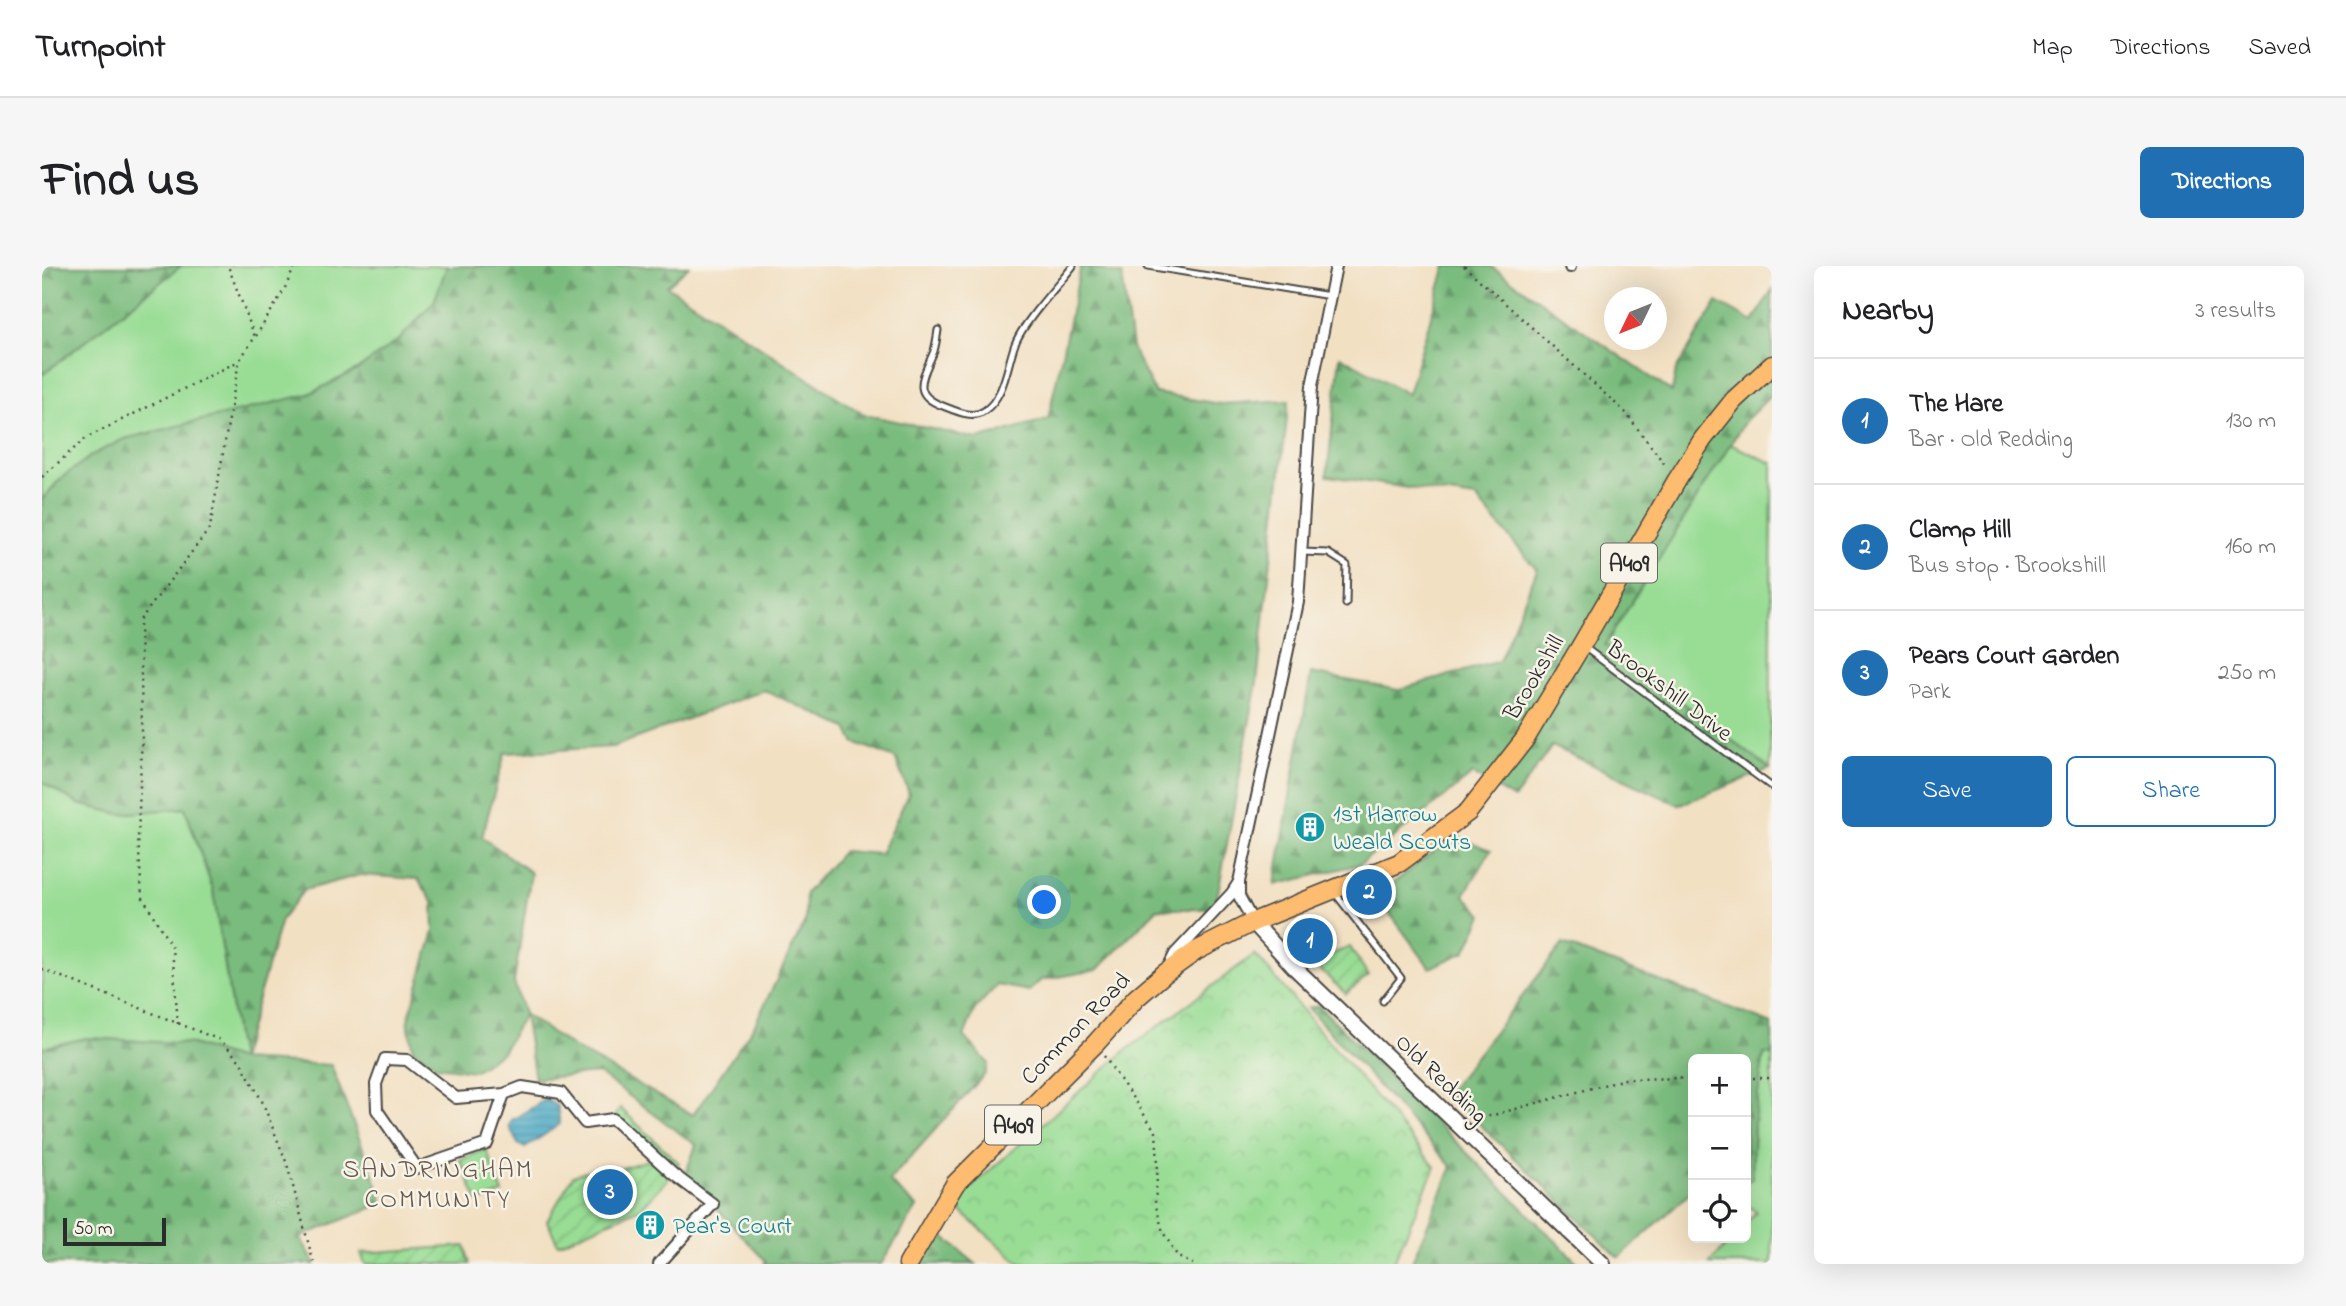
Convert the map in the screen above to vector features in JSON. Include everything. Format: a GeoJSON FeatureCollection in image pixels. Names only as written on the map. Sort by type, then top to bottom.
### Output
{"type":"FeatureCollection","features":[{"type":"Feature","properties":{"kind":"main road","name":"Brookshill"},"geometry":{"type":"LineString","coordinates":[[1253,922],[1399,863],[1468,811],[1525,739],[1703,439],[1734,400],[1772,365]]}},
{"type":"Feature","properties":{"kind":"main road","name":"Common Road"},"geometry":{"type":"LineString","coordinates":[[908,1264],[955,1184],[1096,1044],[1136,998],[1196,951],[1253,922]]}},
{"type":"Feature","properties":{"kind":"street"},"geometry":{"type":"LineString","coordinates":[[1253,922],[1239,897],[1239,882],[1298,602],[1312,386],[1336,266]]}},
{"type":"Feature","properties":{"kind":"street"},"geometry":{"type":"LineString","coordinates":[[1164,974],[1175,954],[1239,882]]}},
{"type":"Feature","properties":{"kind":"street","name":"Old Redding"},"geometry":{"type":"LineString","coordinates":[[1253,922],[1296,969],[1603,1264]]}},
{"type":"Feature","properties":{"kind":"street"},"geometry":{"type":"LineString","coordinates":[[504,1094],[488,1144],[417,1168],[377,1110],[376,1084],[385,1059],[407,1060],[456,1098],[504,1094],[522,1087],[561,1093],[585,1123],[613,1119],[673,1174],[713,1204],[659,1264]]}},
{"type":"Feature","properties":{"kind":"lane"},"geometry":{"type":"LineString","coordinates":[[938,330],[935,348],[924,370],[922,391],[929,401],[967,415],[983,412],[996,399],[1016,341],[1073,266]]}},
{"type":"Feature","properties":{"kind":"lane"},"geometry":{"type":"LineString","coordinates":[[1148,266],[1330,296]]}},
{"type":"Feature","properties":{"kind":"lane"},"geometry":{"type":"LineString","coordinates":[[1301,552],[1328,553],[1348,565],[1346,604]]}},
{"type":"Feature","properties":{"kind":"lane","name":"Brookshill Drive"},"geometry":{"type":"LineString","coordinates":[[1581,646],[1772,788]]}},
{"type":"Feature","properties":{"kind":"lane"},"geometry":{"type":"LineString","coordinates":[[1332,890],[1401,978],[1383,1001]]}},
{"type":"Feature","properties":{"kind":"path"},"geometry":{"type":"LineString","coordinates":[[228,266],[256,337]]}},
{"type":"Feature","properties":{"kind":"path"},"geometry":{"type":"LineString","coordinates":[[178,1024],[172,948],[142,896],[138,838],[142,732],[140,620],[211,528],[239,361],[285,290],[295,266]]}},
{"type":"Feature","properties":{"kind":"path"},"geometry":{"type":"LineString","coordinates":[[1464,266],[1625,412],[1677,480]]}},
{"type":"Feature","properties":{"kind":"path"},"geometry":{"type":"LineString","coordinates":[[42,477],[86,438],[155,406],[239,361]]}},
{"type":"Feature","properties":{"kind":"path"},"geometry":{"type":"LineString","coordinates":[[42,969],[220,1040],[240,1061],[262,1101],[287,1164],[314,1264]]}},
{"type":"Feature","properties":{"kind":"path"},"geometry":{"type":"LineString","coordinates":[[1096,1044],[1156,1132],[1158,1164],[1155,1203],[1163,1232],[1178,1257],[1193,1264]]}},
{"type":"Feature","properties":{"kind":"path"},"geometry":{"type":"LineString","coordinates":[[1457,1125],[1625,1079],[1688,1078]]}},
{"type":"Feature","properties":{"kind":"path"},"geometry":{"type":"LineString","coordinates":[[1751,1078],[1772,1078]]}},
{"type":"Feature","properties":{"kind":"green space"},"geometry":{"type":"Polygon","coordinates":[[[42,266],[181,266],[42,375],[42,266]]]}},
{"type":"Feature","properties":{"kind":"green space"},"geometry":{"type":"Polygon","coordinates":[[[181,266],[447,266],[447,271],[434,302],[400,339],[357,370],[309,394],[60,479],[42,500],[42,375],[181,266]]]}},
{"type":"Feature","properties":{"kind":"green space"},"geometry":{"type":"Polygon","coordinates":[[[447,266],[689,266],[667,286],[863,414],[978,439],[1048,419],[1081,266],[1085,266],[1122,275],[1132,348],[1155,393],[1220,404],[1289,400],[1257,682],[1215,909],[1157,909],[1097,970],[1041,980],[1029,991],[997,985],[975,1009],[964,1036],[988,1063],[985,1074],[889,1181],[917,1207],[881,1264],[764,1264],[766,1261],[685,1175],[696,1145],[598,1073],[535,1079],[524,1015],[502,1052],[474,1071],[437,1066],[413,1050],[408,1021],[434,931],[433,902],[418,879],[360,875],[304,890],[281,920],[240,1060],[213,890],[185,808],[120,814],[79,804],[42,782],[42,500],[60,479],[92,455],[124,439],[309,394],[357,370],[400,339],[434,302],[447,266]],[[764,690],[613,747],[505,753],[482,837],[531,873],[514,982],[524,1014],[574,1048],[693,1115],[755,1024],[805,922],[806,893],[843,851],[880,854],[909,793],[895,758],[854,742],[847,728],[764,690]]]}},
{"type":"Feature","properties":{"kind":"green space"},"geometry":{"type":"Polygon","coordinates":[[[1446,266],[1490,266],[1604,345],[1604,350],[1611,350],[1672,392],[1676,370],[1717,302],[1753,322],[1772,290],[1772,394],[1745,421],[1605,645],[1770,769],[1679,805],[1552,746],[1514,799],[1473,774],[1360,864],[1275,885],[1311,673],[1398,690],[1499,661],[1537,570],[1476,498],[1327,476],[1340,356],[1408,394],[1446,266]]]}},
{"type":"Feature","properties":{"kind":"green space"},"geometry":{"type":"Polygon","coordinates":[[[1730,444],[1772,463],[1770,769],[1605,645],[1730,444]]]}},
{"type":"Feature","properties":{"kind":"green space"},"geometry":{"type":"Polygon","coordinates":[[[42,782],[79,804],[120,814],[185,808],[213,890],[240,1061],[192,1044],[86,1038],[42,1048],[42,782]]]}},
{"type":"Feature","properties":{"kind":"green space"},"geometry":{"type":"Polygon","coordinates":[[[1453,836],[1491,850],[1464,895],[1483,915],[1465,952],[1430,968],[1377,896],[1453,836]]]}},
{"type":"Feature","properties":{"kind":"green space"},"geometry":{"type":"Polygon","coordinates":[[[1563,944],[1772,1024],[1772,1055],[1764,1054],[1754,1121],[1752,1179],[1751,1054],[1688,1054],[1688,1195],[1619,1258],[1447,1093],[1563,944]]]}},
{"type":"Feature","properties":{"kind":"green space"},"geometry":{"type":"Polygon","coordinates":[[[1350,947],[1368,975],[1346,994],[1312,962],[1350,947]]]}},
{"type":"Feature","properties":{"kind":"green space"},"geometry":{"type":"Polygon","coordinates":[[[1255,954],[1435,1167],[1393,1264],[1021,1264],[952,1204],[1124,1052],[1255,954]]]}},
{"type":"Feature","properties":{"kind":"green space"},"geometry":{"type":"Polygon","coordinates":[[[1319,1006],[1579,1264],[1411,1264],[1452,1167],[1308,1008],[1319,1006]]]}},
{"type":"Feature","properties":{"kind":"green space"},"geometry":{"type":"Polygon","coordinates":[[[86,1038],[192,1044],[240,1060],[331,1065],[384,1203],[300,1237],[315,1264],[42,1264],[42,1048],[86,1038]]]}},
{"type":"Feature","properties":{"kind":"green space"},"geometry":{"type":"Polygon","coordinates":[[[1764,1053],[1772,1055],[1772,1264],[1709,1264],[1728,1243],[1751,1243],[1751,1218],[1756,1212],[1751,1208],[1754,1121],[1764,1053]]]}},
{"type":"Feature","properties":{"kind":"green space"},"geometry":{"type":"Polygon","coordinates":[[[620,1108],[679,1163],[673,1174],[641,1208],[558,1244],[547,1221],[573,1176],[595,1168],[602,1174],[655,1158],[613,1119],[620,1108]]]}},
{"type":"Feature","properties":{"kind":"green space"},"geometry":{"type":"Polygon","coordinates":[[[486,1149],[503,1193],[478,1202],[460,1160],[486,1149]]]}},
{"type":"Feature","properties":{"kind":"green space"},"geometry":{"type":"Polygon","coordinates":[[[935,1230],[976,1264],[918,1264],[935,1230]]]}},
{"type":"Feature","properties":{"kind":"green space"},"geometry":{"type":"Polygon","coordinates":[[[465,1246],[470,1264],[365,1264],[361,1253],[465,1246]]]}},
{"type":"Feature","properties":{"kind":"water"},"geometry":{"type":"Polygon","coordinates":[[[546,1099],[557,1106],[560,1124],[525,1148],[518,1144],[509,1126],[512,1120],[546,1099]]]}},
{"type":"Feature","properties":{"kind":"place","name":"1st Harrow Weald Scouts"},"geometry":{"type":"Point","coordinates":[1310,827]}},
{"type":"Feature","properties":{"kind":"place","name":"Clamp Hill"},"geometry":{"type":"Point","coordinates":[1369,892]}},
{"type":"Feature","properties":{"kind":"place","name":"The Hare"},"geometry":{"type":"Point","coordinates":[1310,941]}},
{"type":"Feature","properties":{"kind":"place","name":"Pears Court Garden"},"geometry":{"type":"Point","coordinates":[610,1192]}},
{"type":"Feature","properties":{"kind":"place","name":"Pear's Court"},"geometry":{"type":"Point","coordinates":[650,1225]}},
{"type":"Feature","properties":{"kind":"district","name":"SANDRINGHAM COMMUNITY"},"geometry":{"type":"Point","coordinates":[438,1183]}}]}
